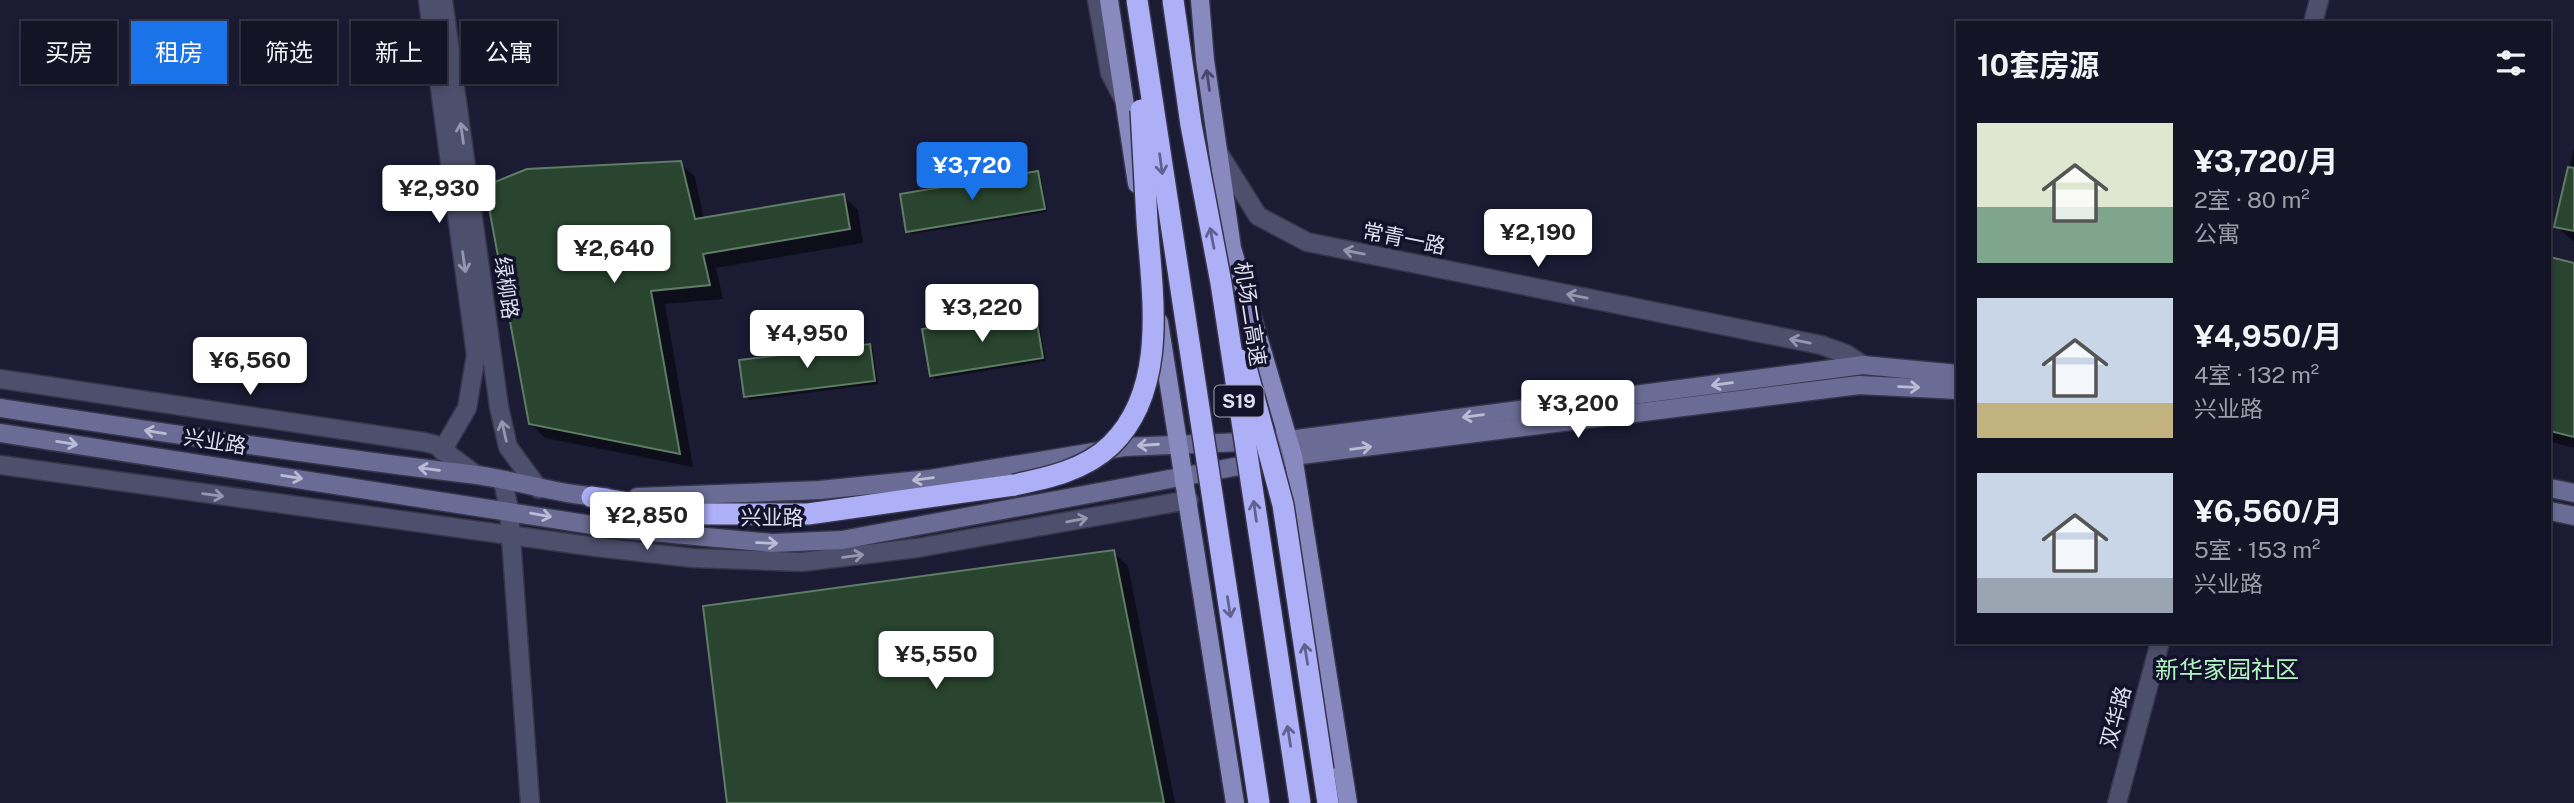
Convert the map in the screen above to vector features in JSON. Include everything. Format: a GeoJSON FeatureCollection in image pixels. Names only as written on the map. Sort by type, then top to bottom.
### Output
{"type":"FeatureCollection","features":[{"type":"Feature","properties":{"kind":"highway","name":"机场二高速"},"geometry":{"type":"LineString","coordinates":[[1173,0],[1191,125],[1221,283],[1300,803]]}},
{"type":"Feature","properties":{"kind":"highway"},"geometry":{"type":"LineString","coordinates":[[592,497],[698,514],[808,514],[1014,485],[1052,477],[1085,464],[1111,445],[1128,421],[1144,389],[1151,354],[1153,306],[1137,1]]}},
{"type":"Feature","properties":{"kind":"highway","name":"S19"},"geometry":{"type":"LineString","coordinates":[[1137,1],[1259,803]]}},
{"type":"Feature","properties":{"kind":"highway"},"geometry":{"type":"LineString","coordinates":[[1221,283],[1277,474],[1328,803]]}},
{"type":"Feature","properties":{"kind":"main road"},"geometry":{"type":"LineString","coordinates":[[1109,0],[1189,500],[1234,803]]}},
{"type":"Feature","properties":{"kind":"main road"},"geometry":{"type":"LineString","coordinates":[[1200,0],[1232,248],[1291,448],[1348,803]]}},
{"type":"Feature","properties":{"kind":"main road","name":"常青一路"},"geometry":{"type":"LineString","coordinates":[[1291,448],[1863,365],[1956,374]]}},
{"type":"Feature","properties":{"kind":"main road"},"geometry":{"type":"LineString","coordinates":[[1291,448],[1859,385],[1956,390]]}},
{"type":"Feature","properties":{"kind":"main road","name":"兴业路"},"geometry":{"type":"LineString","coordinates":[[0,408],[308,455],[476,475],[592,497],[673,498],[820,490],[930,479],[1061,456],[1179,443],[1291,448]]}},
{"type":"Feature","properties":{"kind":"main road","name":"兴业路"},"geometry":{"type":"LineString","coordinates":[[0,433],[618,529],[709,540],[772,543],[828,541],[1185,478],[1291,448]]}},
{"type":"Feature","properties":{"kind":"main road"},"geometry":{"type":"LineString","coordinates":[[2551,488],[2574,494]]}},
{"type":"Feature","properties":{"kind":"main road"},"geometry":{"type":"LineString","coordinates":[[2551,511],[2574,516]]}},
{"type":"Feature","properties":{"kind":"street","name":"绿柳路"},"geometry":{"type":"LineString","coordinates":[[428,0],[476,355],[467,408],[443,450]]}},
{"type":"Feature","properties":{"kind":"street","name":"绿柳路"},"geometry":{"type":"LineString","coordinates":[[443,0],[499,407],[508,447],[539,489]]}},
{"type":"Feature","properties":{"kind":"street"},"geometry":{"type":"LineString","coordinates":[[1097,0],[1110,73],[1124,99]]}},
{"type":"Feature","properties":{"kind":"street"},"geometry":{"type":"LineString","coordinates":[[2314,21],[2319,0]]}},
{"type":"Feature","properties":{"kind":"street","name":"常青一路"},"geometry":{"type":"LineString","coordinates":[[1218,152],[1258,216],[1307,242],[1821,345],[1846,354],[1863,365]]}},
{"type":"Feature","properties":{"kind":"street"},"geometry":{"type":"LineString","coordinates":[[0,380],[424,442],[443,450],[476,475]]}},
{"type":"Feature","properties":{"kind":"street"},"geometry":{"type":"LineString","coordinates":[[0,465],[511,536],[693,558],[802,562],[917,548],[1189,500]]}},
{"type":"Feature","properties":{"kind":"street"},"geometry":{"type":"LineString","coordinates":[[503,481],[509,510],[530,803]]}},
{"type":"Feature","properties":{"kind":"street","name":"双华路"},"geometry":{"type":"LineString","coordinates":[[2117,803],[2159,644]]}},
{"type":"Feature","properties":{"kind":"building"},"geometry":{"type":"Polygon","coordinates":[[[681,161],[695,219],[844,194],[850,229],[703,254],[710,285],[651,291],[680,454],[529,424],[485,186],[527,169],[681,161]]]}},
{"type":"Feature","properties":{"kind":"building"},"geometry":{"type":"Polygon","coordinates":[[[2568,167],[2574,168],[2574,231],[2554,227],[2568,167]]]}},
{"type":"Feature","properties":{"kind":"building"},"geometry":{"type":"Polygon","coordinates":[[[1038,171],[1045,209],[906,232],[900,194],[1038,171]]]}},
{"type":"Feature","properties":{"kind":"building"},"geometry":{"type":"Polygon","coordinates":[[[2551,257],[2574,263],[2574,437],[2551,431],[2551,257]]]}},
{"type":"Feature","properties":{"kind":"building"},"geometry":{"type":"Polygon","coordinates":[[[1035,311],[1043,358],[930,376],[922,329],[1035,311]]]}},
{"type":"Feature","properties":{"kind":"building"},"geometry":{"type":"Polygon","coordinates":[[[870,344],[875,381],[744,397],[739,360],[870,344]]]}},
{"type":"Feature","properties":{"kind":"building"},"geometry":{"type":"Polygon","coordinates":[[[1114,550],[1164,803],[727,803],[703,606],[1114,550]]]}},
{"type":"Feature","properties":{"kind":"district","name":"新华家园社区"},"geometry":{"type":"Point","coordinates":[2227,670]}}]}
